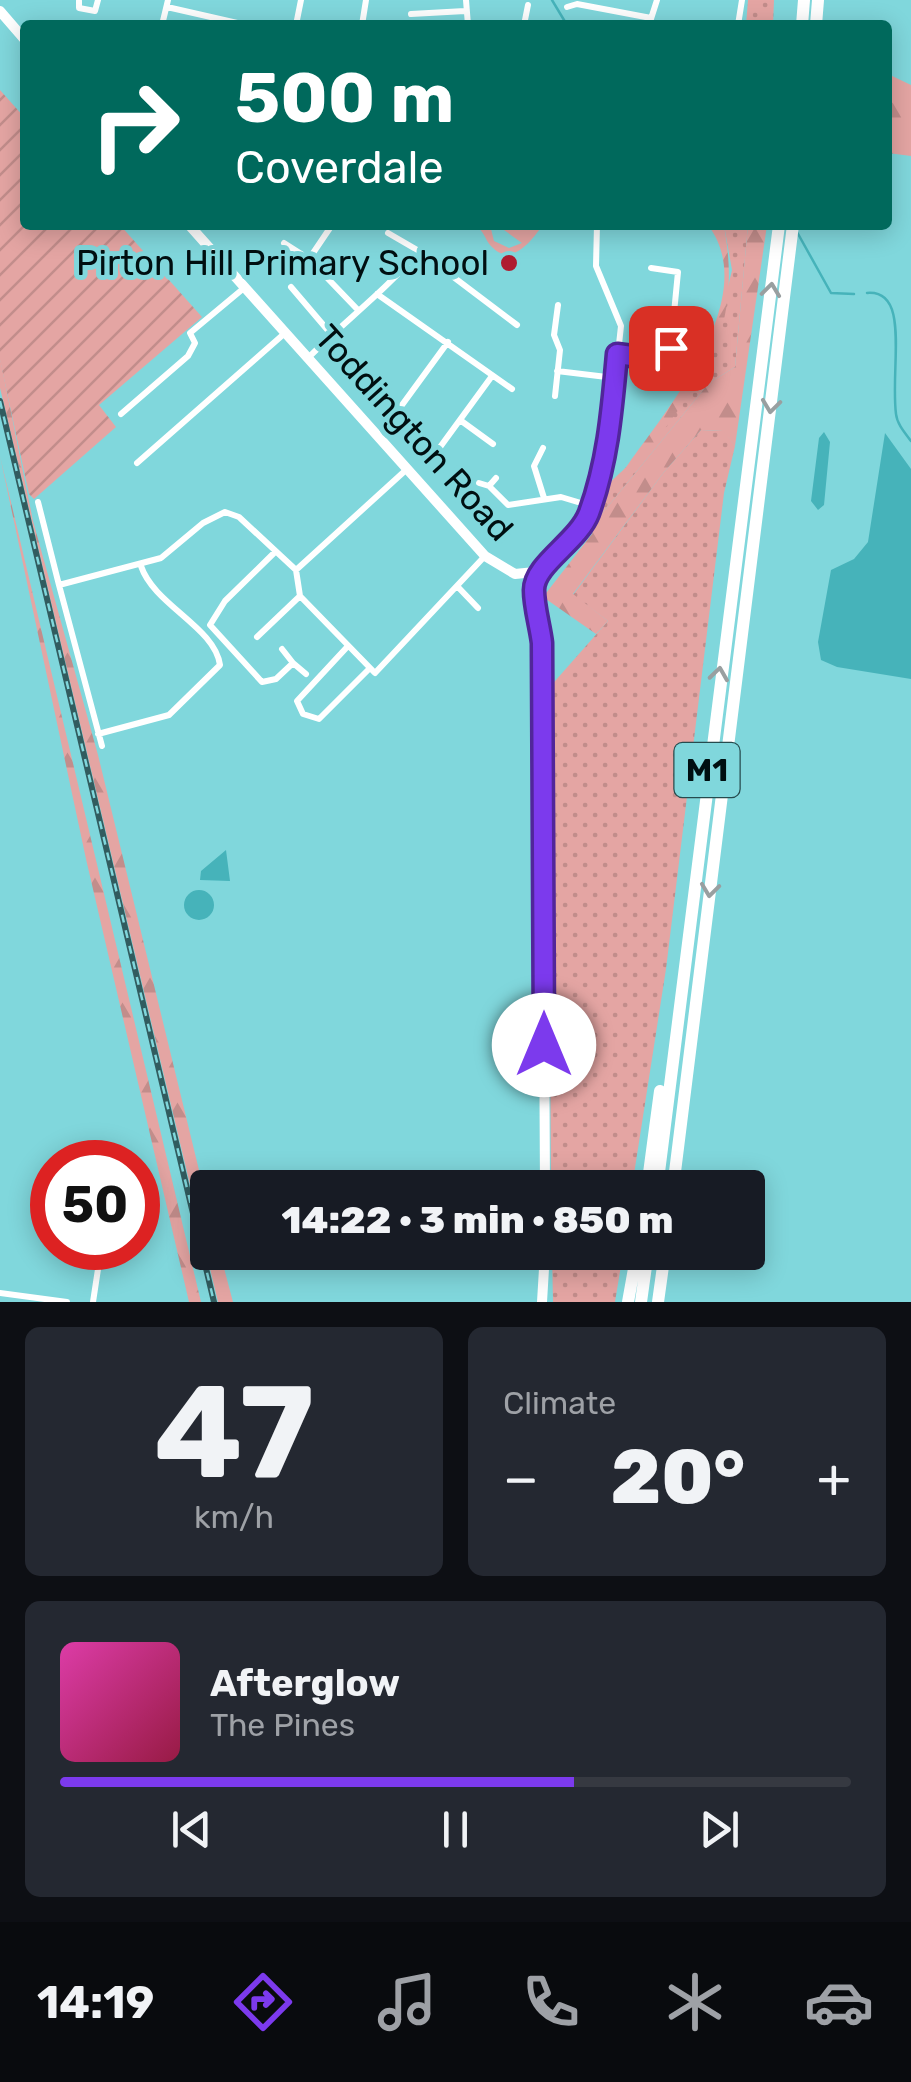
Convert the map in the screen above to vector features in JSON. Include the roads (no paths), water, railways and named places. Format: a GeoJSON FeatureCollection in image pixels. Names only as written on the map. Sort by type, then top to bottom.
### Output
{"type":"FeatureCollection","features":[{"type":"Feature","properties":{"kind":"highway","name":"M1"},"geometry":{"type":"LineString","coordinates":[[658,1170],[712,723],[785,230]]}},
{"type":"Feature","properties":{"kind":"highway","name":"M1"},"geometry":{"type":"LineString","coordinates":[[675,1170],[785,230]]}},
{"type":"Feature","properties":{"kind":"highway"},"geometry":{"type":"LineString","coordinates":[[650,1170],[712,723]]}},
{"type":"Feature","properties":{"kind":"highway"},"geometry":{"type":"LineString","coordinates":[[683,1170],[699,982]]}},
{"type":"Feature","properties":{"kind":"highway"},"geometry":{"type":"LineString","coordinates":[[628,1302],[633,1270]]}},
{"type":"Feature","properties":{"kind":"highway"},"geometry":{"type":"LineString","coordinates":[[641,1302],[645,1270]]}},
{"type":"Feature","properties":{"kind":"highway"},"geometry":{"type":"LineString","coordinates":[[658,1302],[662,1270]]}},
{"type":"Feature","properties":{"kind":"highway"},"geometry":{"type":"LineString","coordinates":[[667,1302],[671,1270]]}},
{"type":"Feature","properties":{"kind":"main road"},"geometry":{"type":"LineString","coordinates":[[0,11],[20,34]]}},
{"type":"Feature","properties":{"kind":"main road","name":"Toddington Road"},"geometry":{"type":"LineString","coordinates":[[193,230],[485,556],[503,569],[532,578]]}},
{"type":"Feature","properties":{"kind":"main road"},"geometry":{"type":"LineString","coordinates":[[532,578],[542,643],[545,1170]]}},
{"type":"Feature","properties":{"kind":"main road"},"geometry":{"type":"LineString","coordinates":[[542,1302],[544,1270]]}},
{"type":"Feature","properties":{"kind":"street"},"geometry":{"type":"LineString","coordinates":[[80,1],[78,8],[95,11],[98,0]]}},
{"type":"Feature","properties":{"kind":"street"},"geometry":{"type":"LineString","coordinates":[[466,0],[467,20]]}},
{"type":"Feature","properties":{"kind":"street"},"geometry":{"type":"LineString","coordinates":[[168,3],[228,20]]}},
{"type":"Feature","properties":{"kind":"street"},"geometry":{"type":"LineString","coordinates":[[567,8],[578,4],[642,20]]}},
{"type":"Feature","properties":{"kind":"street"},"geometry":{"type":"LineString","coordinates":[[525,20],[528,5]]}},
{"type":"Feature","properties":{"kind":"street"},"geometry":{"type":"LineString","coordinates":[[410,14],[465,11]]}},
{"type":"Feature","properties":{"kind":"street"},"geometry":{"type":"LineString","coordinates":[[309,259],[329,230]]}},
{"type":"Feature","properties":{"kind":"street"},"geometry":{"type":"LineString","coordinates":[[532,578],[568,546],[592,506],[606,454],[621,326],[596,266],[597,230]]}},
{"type":"Feature","properties":{"kind":"street"},"geometry":{"type":"LineString","coordinates":[[388,233],[419,251],[517,326]]}},
{"type":"Feature","properties":{"kind":"street"},"geometry":{"type":"LineString","coordinates":[[284,243],[309,259],[357,309]]}},
{"type":"Feature","properties":{"kind":"street"},"geometry":{"type":"LineString","coordinates":[[307,358],[419,251]]}},
{"type":"Feature","properties":{"kind":"street"},"geometry":{"type":"LineString","coordinates":[[617,354],[668,357],[680,262]]}},
{"type":"Feature","properties":{"kind":"street"},"geometry":{"type":"LineString","coordinates":[[651,268],[678,272]]}},
{"type":"Feature","properties":{"kind":"street"},"geometry":{"type":"LineString","coordinates":[[121,414],[192,351],[195,343],[190,333],[244,287]]}},
{"type":"Feature","properties":{"kind":"street"},"geometry":{"type":"LineString","coordinates":[[291,287],[331,334]]}},
{"type":"Feature","properties":{"kind":"street"},"geometry":{"type":"LineString","coordinates":[[377,294],[512,389]]}},
{"type":"Feature","properties":{"kind":"street"},"geometry":{"type":"LineString","coordinates":[[555,396],[558,306]]}},
{"type":"Feature","properties":{"kind":"street"},"geometry":{"type":"LineString","coordinates":[[137,462],[285,333]]}},
{"type":"Feature","properties":{"kind":"street"},"geometry":{"type":"LineString","coordinates":[[402,404],[448,342]]}},
{"type":"Feature","properties":{"kind":"street"},"geometry":{"type":"LineString","coordinates":[[556,371],[615,378]]}},
{"type":"Feature","properties":{"kind":"street"},"geometry":{"type":"LineString","coordinates":[[435,454],[492,376]]}},
{"type":"Feature","properties":{"kind":"street"},"geometry":{"type":"LineString","coordinates":[[460,420],[493,444]]}},
{"type":"Feature","properties":{"kind":"street"},"geometry":{"type":"LineString","coordinates":[[543,448],[534,466],[544,498]]}},
{"type":"Feature","properties":{"kind":"street"},"geometry":{"type":"LineString","coordinates":[[296,570],[407,469]]}},
{"type":"Feature","properties":{"kind":"street"},"geometry":{"type":"LineString","coordinates":[[490,486],[496,478]]}},
{"type":"Feature","properties":{"kind":"street"},"geometry":{"type":"LineString","coordinates":[[479,484],[490,486],[508,505],[560,497],[592,506]]}},
{"type":"Feature","properties":{"kind":"street"},"geometry":{"type":"LineString","coordinates":[[38,502],[102,746]]}},
{"type":"Feature","properties":{"kind":"street"},"geometry":{"type":"LineString","coordinates":[[59,585],[162,558],[203,523],[224,512],[240,517],[296,570],[300,596],[376,673],[485,556]]}},
{"type":"Feature","properties":{"kind":"street"},"geometry":{"type":"LineString","coordinates":[[274,553],[226,601],[211,628],[262,682],[276,679],[293,663]]}},
{"type":"Feature","properties":{"kind":"street"},"geometry":{"type":"LineString","coordinates":[[98,734],[169,715],[220,665],[211,645],[147,584],[141,566]]}},
{"type":"Feature","properties":{"kind":"street"},"geometry":{"type":"LineString","coordinates":[[457,586],[478,608]]}},
{"type":"Feature","properties":{"kind":"street"},"geometry":{"type":"LineString","coordinates":[[257,637],[300,596]]}},
{"type":"Feature","properties":{"kind":"street"},"geometry":{"type":"LineString","coordinates":[[348,646],[297,701],[303,714],[319,720],[370,668]]}},
{"type":"Feature","properties":{"kind":"street"},"geometry":{"type":"LineString","coordinates":[[282,649],[306,674]]}},
{"type":"Feature","properties":{"kind":"street"},"geometry":{"type":"LineString","coordinates":[[93,1302],[98,1270]]}},
{"type":"Feature","properties":{"kind":"street"},"geometry":{"type":"LineString","coordinates":[[0,1292],[67,1302]]}},
{"type":"Feature","properties":{"kind":"water"},"geometry":{"type":"Polygon","coordinates":[[[824,432],[830,442],[824,505],[818,510],[811,501],[819,438],[824,432]]]}},
{"type":"Feature","properties":{"kind":"water"},"geometry":{"type":"Polygon","coordinates":[[[885,433],[911,469],[911,679],[837,667],[821,660],[818,642],[831,570],[854,559],[868,542],[885,433]]]}},
{"type":"Feature","properties":{"kind":"water"},"geometry":{"type":"Polygon","coordinates":[[[226,850],[230,881],[200,880],[201,871],[226,850]]]}},
{"type":"Feature","properties":{"kind":"water"},"geometry":{"type":"Polygon","coordinates":[[[199,890],[210,894],[214,905],[210,916],[199,920],[188,916],[184,905],[188,894],[199,890]]]}},
{"type":"Feature","properties":{"kind":"waterway"},"geometry":{"type":"LineString","coordinates":[[552,0],[564,20]]}},
{"type":"Feature","properties":{"kind":"waterway"},"geometry":{"type":"LineString","coordinates":[[797,232],[831,293],[854,294]]}},
{"type":"Feature","properties":{"kind":"waterway"},"geometry":{"type":"LineString","coordinates":[[867,293],[881,295],[894,317],[896,414],[911,441]]}},
{"type":"Feature","properties":{"kind":"railway"},"geometry":{"type":"LineString","coordinates":[[0,401],[214,1302]]}},
{"type":"Feature","properties":{"kind":"place","name":"Pirton Hill Primary School"},"geometry":{"type":"Point","coordinates":[509,263]}}]}
